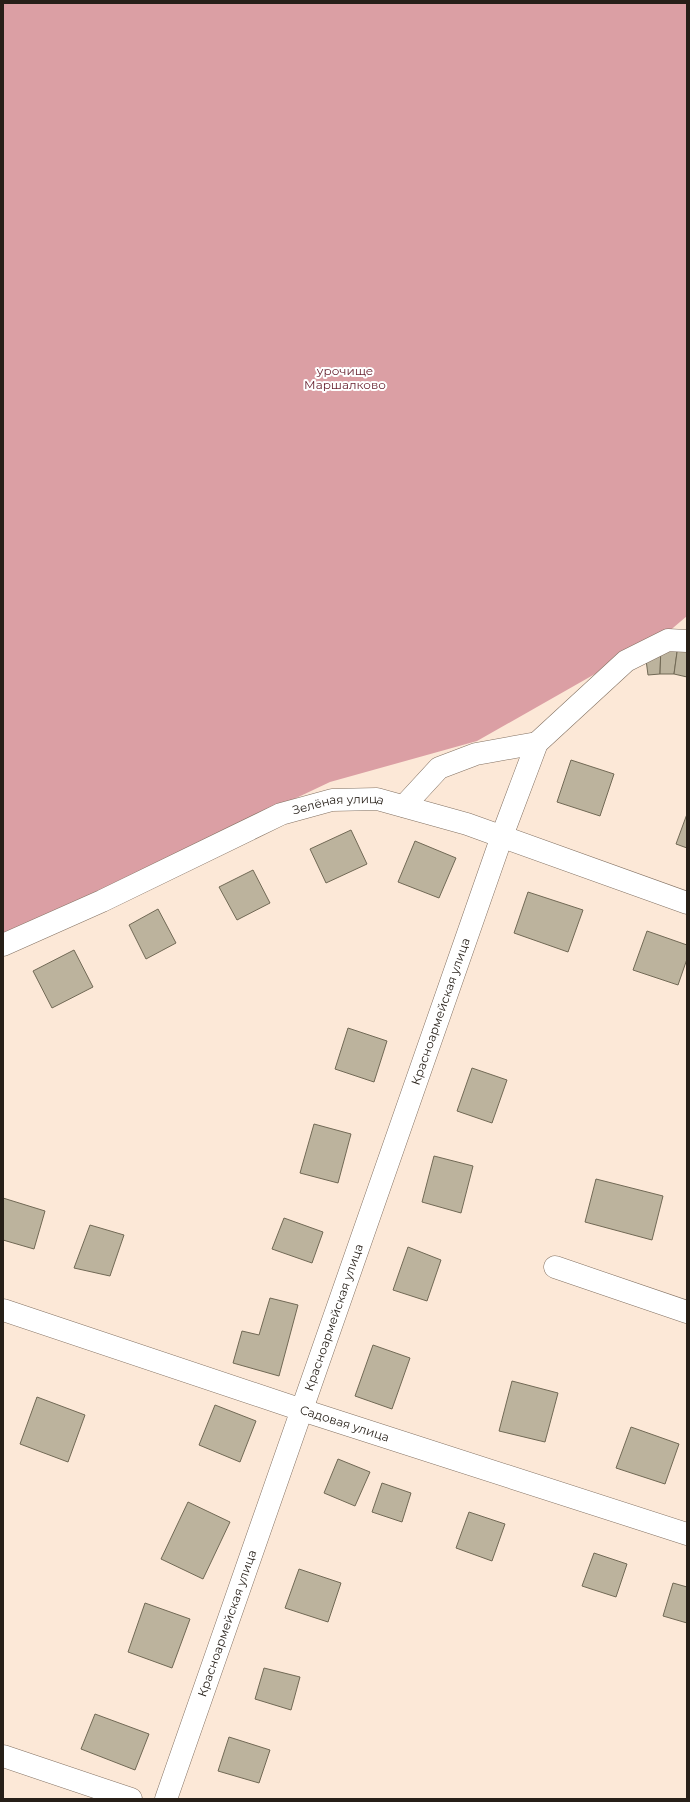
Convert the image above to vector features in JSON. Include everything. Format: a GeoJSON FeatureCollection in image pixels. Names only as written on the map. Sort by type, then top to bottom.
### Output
{"type":"FeatureCollection","features":[{"type":"Feature","properties":{"kind":"street"},"geometry":{"type":"LineString","coordinates":[[404,806],[439,768],[476,754],[537,742],[626,661],[668,640],[687,641]]}},
{"type":"Feature","properties":{"kind":"street","name":"Красноармейская улица"},"geometry":{"type":"LineString","coordinates":[[166,1799],[502,836],[537,742]]}},
{"type":"Feature","properties":{"kind":"street","name":"Зелёная улица"},"geometry":{"type":"LineString","coordinates":[[3,945],[102,901],[281,814],[332,800],[377,799],[468,824],[687,903]]}},
{"type":"Feature","properties":{"kind":"street"},"geometry":{"type":"LineString","coordinates":[[555,1268],[687,1312]]}},
{"type":"Feature","properties":{"kind":"street","name":"Садовая улица"},"geometry":{"type":"LineString","coordinates":[[3,1310],[302,1410],[685,1529]]}},
{"type":"Feature","properties":{"kind":"street"},"geometry":{"type":"LineString","coordinates":[[3,1756],[131,1799]]}},
{"type":"Feature","properties":{"kind":"green space","name":"урочище Маршалково"},"geometry":{"type":"Polygon","coordinates":[[[3,3],[687,3],[687,616],[667,633],[477,741],[330,782],[3,937],[3,3]]]}},
{"type":"Feature","properties":{"kind":"building"},"geometry":{"type":"Polygon","coordinates":[[[661,645],[660,674],[648,675],[645,652],[661,645]]]}},
{"type":"Feature","properties":{"kind":"building"},"geometry":{"type":"Polygon","coordinates":[[[661,645],[678,645],[674,674],[660,674],[661,645]]]}},
{"type":"Feature","properties":{"kind":"building"},"geometry":{"type":"Polygon","coordinates":[[[678,645],[687,647],[687,677],[674,674],[678,645]]]}},
{"type":"Feature","properties":{"kind":"building"},"geometry":{"type":"Polygon","coordinates":[[[571,760],[614,774],[600,816],[557,802],[571,760]]]}},
{"type":"Feature","properties":{"kind":"building"},"geometry":{"type":"Polygon","coordinates":[[[687,814],[687,848],[676,844],[687,814]]]}},
{"type":"Feature","properties":{"kind":"building"},"geometry":{"type":"Polygon","coordinates":[[[351,830],[367,864],[326,883],[310,849],[351,830]]]}},
{"type":"Feature","properties":{"kind":"building"},"geometry":{"type":"Polygon","coordinates":[[[415,841],[456,858],[439,898],[398,882],[415,841]]]}},
{"type":"Feature","properties":{"kind":"building"},"geometry":{"type":"Polygon","coordinates":[[[253,870],[270,903],[237,920],[219,887],[253,870]]]}},
{"type":"Feature","properties":{"kind":"building"},"geometry":{"type":"Polygon","coordinates":[[[528,892],[583,910],[568,952],[514,933],[528,892]]]}},
{"type":"Feature","properties":{"kind":"building"},"geometry":{"type":"Polygon","coordinates":[[[158,909],[176,943],[146,959],[129,925],[158,909]]]}},
{"type":"Feature","properties":{"kind":"building"},"geometry":{"type":"Polygon","coordinates":[[[647,931],[687,945],[687,959],[678,985],[633,970],[647,931]]]}},
{"type":"Feature","properties":{"kind":"building"},"geometry":{"type":"Polygon","coordinates":[[[74,950],[93,987],[52,1008],[33,971],[74,950]]]}},
{"type":"Feature","properties":{"kind":"building"},"geometry":{"type":"Polygon","coordinates":[[[348,1028],[387,1041],[374,1082],[335,1069],[348,1028]]]}},
{"type":"Feature","properties":{"kind":"building"},"geometry":{"type":"Polygon","coordinates":[[[472,1068],[507,1080],[492,1123],[457,1111],[472,1068]]]}},
{"type":"Feature","properties":{"kind":"building"},"geometry":{"type":"Polygon","coordinates":[[[314,1124],[351,1134],[338,1183],[300,1173],[314,1124]]]}},
{"type":"Feature","properties":{"kind":"building"},"geometry":{"type":"Polygon","coordinates":[[[434,1156],[473,1166],[461,1213],[422,1202],[434,1156]]]}},
{"type":"Feature","properties":{"kind":"building"},"geometry":{"type":"Polygon","coordinates":[[[596,1179],[663,1196],[652,1240],[585,1222],[596,1179]]]}},
{"type":"Feature","properties":{"kind":"building"},"geometry":{"type":"Polygon","coordinates":[[[3,1198],[45,1211],[34,1249],[3,1240],[3,1198]]]}},
{"type":"Feature","properties":{"kind":"building"},"geometry":{"type":"Polygon","coordinates":[[[284,1218],[323,1232],[312,1263],[272,1249],[284,1218]]]}},
{"type":"Feature","properties":{"kind":"building"},"geometry":{"type":"Polygon","coordinates":[[[90,1225],[124,1235],[110,1276],[74,1268],[90,1225]]]}},
{"type":"Feature","properties":{"kind":"building"},"geometry":{"type":"Polygon","coordinates":[[[408,1247],[441,1260],[427,1301],[393,1290],[408,1247]]]}},
{"type":"Feature","properties":{"kind":"building"},"geometry":{"type":"Polygon","coordinates":[[[270,1298],[298,1305],[279,1376],[233,1363],[242,1331],[259,1335],[270,1298]]]}},
{"type":"Feature","properties":{"kind":"building"},"geometry":{"type":"Polygon","coordinates":[[[373,1345],[410,1358],[392,1409],[355,1396],[373,1345]]]}},
{"type":"Feature","properties":{"kind":"building"},"geometry":{"type":"Polygon","coordinates":[[[512,1381],[558,1393],[545,1442],[499,1431],[512,1381]]]}},
{"type":"Feature","properties":{"kind":"building"},"geometry":{"type":"Polygon","coordinates":[[[37,1397],[85,1415],[68,1462],[20,1444],[37,1397]]]}},
{"type":"Feature","properties":{"kind":"building"},"geometry":{"type":"Polygon","coordinates":[[[215,1405],[256,1421],[240,1462],[199,1445],[215,1405]]]}},
{"type":"Feature","properties":{"kind":"building"},"geometry":{"type":"Polygon","coordinates":[[[631,1427],[679,1444],[665,1484],[616,1468],[631,1427]]]}},
{"type":"Feature","properties":{"kind":"building"},"geometry":{"type":"Polygon","coordinates":[[[338,1459],[370,1472],[355,1506],[324,1493],[338,1459]]]}},
{"type":"Feature","properties":{"kind":"building"},"geometry":{"type":"Polygon","coordinates":[[[382,1483],[411,1493],[402,1522],[372,1512],[382,1483]]]}},
{"type":"Feature","properties":{"kind":"building"},"geometry":{"type":"Polygon","coordinates":[[[188,1502],[230,1522],[203,1579],[161,1559],[188,1502]]]}},
{"type":"Feature","properties":{"kind":"building"},"geometry":{"type":"Polygon","coordinates":[[[469,1512],[505,1524],[492,1561],[456,1548],[469,1512]]]}},
{"type":"Feature","properties":{"kind":"building"},"geometry":{"type":"Polygon","coordinates":[[[594,1553],[627,1564],[616,1597],[582,1586],[594,1553]]]}},
{"type":"Feature","properties":{"kind":"building"},"geometry":{"type":"Polygon","coordinates":[[[299,1569],[341,1583],[328,1622],[285,1608],[299,1569]]]}},
{"type":"Feature","properties":{"kind":"building"},"geometry":{"type":"Polygon","coordinates":[[[673,1583],[687,1587],[687,1623],[663,1616],[673,1583]]]}},
{"type":"Feature","properties":{"kind":"building"},"geometry":{"type":"Polygon","coordinates":[[[145,1603],[190,1619],[172,1668],[128,1652],[145,1603]]]}},
{"type":"Feature","properties":{"kind":"building"},"geometry":{"type":"Polygon","coordinates":[[[264,1668],[300,1677],[291,1710],[255,1699],[264,1668]]]}},
{"type":"Feature","properties":{"kind":"building"},"geometry":{"type":"Polygon","coordinates":[[[95,1714],[149,1734],[135,1770],[81,1749],[95,1714]]]}},
{"type":"Feature","properties":{"kind":"building"},"geometry":{"type":"Polygon","coordinates":[[[229,1737],[270,1750],[259,1783],[218,1771],[229,1737]]]}}]}
